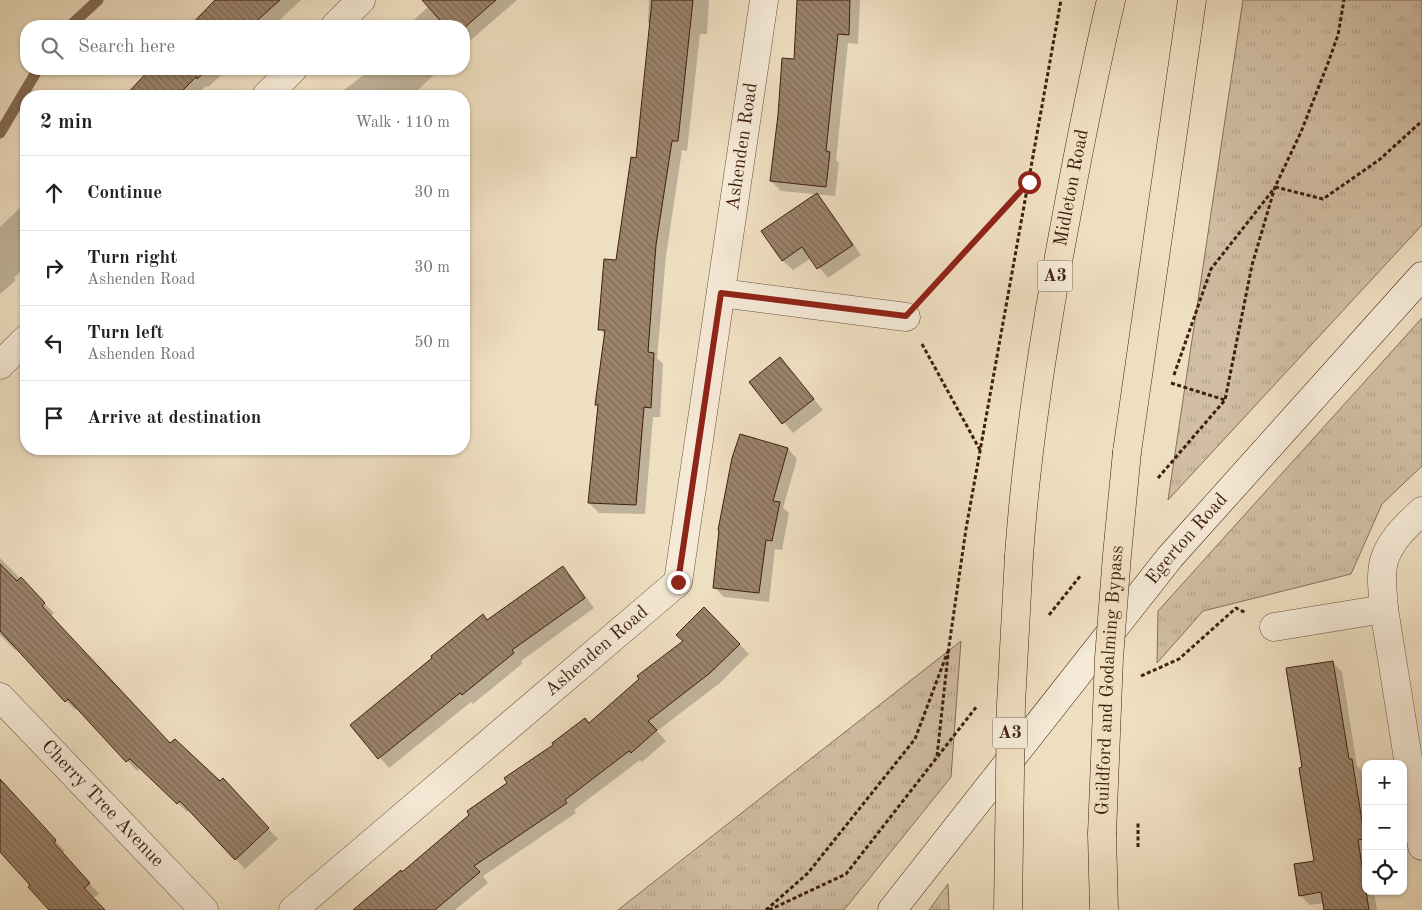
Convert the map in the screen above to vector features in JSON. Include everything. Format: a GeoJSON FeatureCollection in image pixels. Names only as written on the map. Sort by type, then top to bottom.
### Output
{"type":"FeatureCollection","features":[{"type":"Feature","properties":{"kind":"highway","name":"Midleton Road"},"geometry":{"type":"LineString","coordinates":[[1008,910],[1011,704],[1019,556],[1030,436],[1055,274],[1111,0]]}},
{"type":"Feature","properties":{"kind":"highway"},"geometry":{"type":"LineString","coordinates":[[1169,155],[1192,0]]}},
{"type":"Feature","properties":{"kind":"highway"},"geometry":{"type":"LineString","coordinates":[[1169,155],[1211,0]]}},
{"type":"Feature","properties":{"kind":"highway","name":"Guildford and Godalming Bypass"},"geometry":{"type":"LineString","coordinates":[[1104,910],[1102,834],[1117,555],[1127,452],[1169,155]]}},
{"type":"Feature","properties":{"kind":"street"},"geometry":{"type":"LineString","coordinates":[[341,20],[361,0]]}},
{"type":"Feature","properties":{"kind":"street","name":"Ashenden Road"},"geometry":{"type":"LineString","coordinates":[[293,910],[678,582],[764,0]]}},
{"type":"Feature","properties":{"kind":"street"},"geometry":{"type":"LineString","coordinates":[[272,90],[287,75]]}},
{"type":"Feature","properties":{"kind":"street","name":"Egerton Road"},"geometry":{"type":"LineString","coordinates":[[892,910],[1170,557],[1422,276]]}},
{"type":"Feature","properties":{"kind":"street"},"geometry":{"type":"LineString","coordinates":[[721,293],[906,316]]}},
{"type":"Feature","properties":{"kind":"street"},"geometry":{"type":"LineString","coordinates":[[0,365],[20,345]]}},
{"type":"Feature","properties":{"kind":"street"},"geometry":{"type":"LineString","coordinates":[[1422,511],[1397,536],[1384,561],[1382,580],[1384,609],[1422,846]]}},
{"type":"Feature","properties":{"kind":"street"},"geometry":{"type":"LineString","coordinates":[[1274,627],[1384,609]]}},
{"type":"Feature","properties":{"kind":"street","name":"Cherry Tree Avenue"},"geometry":{"type":"LineString","coordinates":[[0,697],[204,910]]}},
{"type":"Feature","properties":{"kind":"path"},"geometry":{"type":"LineString","coordinates":[[767,910],[846,874],[937,757],[949,646],[966,529],[1061,0]]}},
{"type":"Feature","properties":{"kind":"path"},"geometry":{"type":"LineString","coordinates":[[1161,475],[1225,400],[1252,265],[1275,187],[1301,132],[1328,63],[1338,35],[1344,0]]}},
{"type":"Feature","properties":{"kind":"path"},"geometry":{"type":"LineString","coordinates":[[1275,187],[1323,199],[1379,160],[1422,121]]}},
{"type":"Feature","properties":{"kind":"path"},"geometry":{"type":"LineString","coordinates":[[980,451],[906,316],[1029,182]]}},
{"type":"Feature","properties":{"kind":"path"},"geometry":{"type":"LineString","coordinates":[[1169,392],[1211,269],[1275,187]]}},
{"type":"Feature","properties":{"kind":"path"},"geometry":{"type":"LineString","coordinates":[[1171,383],[1225,400]]}},
{"type":"Feature","properties":{"kind":"path"},"geometry":{"type":"LineString","coordinates":[[1138,677],[1179,659],[1236,608],[1274,627]]}},
{"type":"Feature","properties":{"kind":"path"},"geometry":{"type":"LineString","coordinates":[[767,910],[808,873],[915,739],[949,646]]}},
{"type":"Feature","properties":{"kind":"green space"},"geometry":{"type":"Polygon","coordinates":[[[1243,0],[1422,0],[1422,225],[1168,500],[1243,0]]]}},
{"type":"Feature","properties":{"kind":"green space"},"geometry":{"type":"Polygon","coordinates":[[[1422,318],[1422,466],[1382,504],[1351,574],[1203,611],[1157,663],[1158,611],[1422,318]]]}},
{"type":"Feature","properties":{"kind":"green space"},"geometry":{"type":"Polygon","coordinates":[[[961,641],[951,777],[844,910],[618,910],[961,641]]]}},
{"type":"Feature","properties":{"kind":"green space"},"geometry":{"type":"Polygon","coordinates":[[[948,884],[949,910],[929,910],[948,884]]]}},
{"type":"Feature","properties":{"kind":"building"},"geometry":{"type":"Polygon","coordinates":[[[215,0],[280,0],[258,20],[196,20],[215,0]]]}},
{"type":"Feature","properties":{"kind":"building"},"geometry":{"type":"Polygon","coordinates":[[[422,0],[496,0],[470,23],[470,20],[440,20],[422,0]]]}},
{"type":"Feature","properties":{"kind":"building"},"geometry":{"type":"Polygon","coordinates":[[[652,0],[693,0],[678,141],[672,141],[656,245],[648,352],[654,353],[651,408],[644,407],[636,505],[588,503],[598,405],[595,405],[605,330],[598,330],[604,259],[616,260],[631,157],[636,158],[652,0]]]}},
{"type":"Feature","properties":{"kind":"building"},"geometry":{"type":"Polygon","coordinates":[[[797,0],[850,0],[849,35],[838,34],[826,151],[830,152],[826,187],[770,181],[778,115],[782,58],[794,59],[797,0]]]}},
{"type":"Feature","properties":{"kind":"building"},"geometry":{"type":"Polygon","coordinates":[[[144,75],[201,75],[197,79],[196,77],[183,90],[131,90],[144,75]]]}},
{"type":"Feature","properties":{"kind":"building"},"geometry":{"type":"Polygon","coordinates":[[[817,193],[853,245],[817,269],[802,247],[782,261],[761,231],[817,193]]]}},
{"type":"Feature","properties":{"kind":"building"},"geometry":{"type":"Polygon","coordinates":[[[780,357],[814,399],[782,424],[749,382],[780,357]]]}},
{"type":"Feature","properties":{"kind":"building"},"geometry":{"type":"Polygon","coordinates":[[[740,434],[788,448],[773,501],[780,502],[772,541],[766,540],[759,593],[713,588],[718,530],[732,458],[740,434]]]}},
{"type":"Feature","properties":{"kind":"building"},"geometry":{"type":"Polygon","coordinates":[[[0,564],[17,581],[21,577],[45,603],[42,606],[170,743],[175,739],[220,781],[223,778],[269,828],[235,860],[180,801],[177,804],[130,759],[126,762],[68,699],[65,702],[0,631],[0,564]]]}},
{"type":"Feature","properties":{"kind":"building"},"geometry":{"type":"Polygon","coordinates":[[[563,566],[585,598],[512,650],[514,653],[462,695],[460,693],[378,759],[350,725],[483,614],[487,620],[563,566]]]}},
{"type":"Feature","properties":{"kind":"building"},"geometry":{"type":"Polygon","coordinates":[[[704,607],[740,644],[710,673],[648,721],[657,730],[631,753],[629,751],[565,800],[567,803],[474,866],[480,872],[435,910],[353,910],[401,870],[402,872],[469,815],[467,811],[507,783],[504,778],[553,745],[552,743],[585,718],[589,723],[639,679],[637,676],[683,641],[676,635],[704,607]]]}},
{"type":"Feature","properties":{"kind":"building"},"geometry":{"type":"Polygon","coordinates":[[[1333,661],[1349,759],[1352,759],[1362,821],[1362,839],[1358,840],[1362,865],[1362,895],[1367,895],[1369,910],[1324,910],[1321,892],[1299,896],[1294,864],[1314,861],[1299,768],[1302,767],[1286,668],[1333,661]]]}},
{"type":"Feature","properties":{"kind":"building"},"geometry":{"type":"Polygon","coordinates":[[[0,779],[56,840],[54,843],[90,883],[84,888],[105,910],[49,910],[28,887],[30,885],[0,852],[0,779]]]}},
{"type":"Feature","properties":{"kind":"waterway"},"geometry":{"type":"LineString","coordinates":[[76,20],[98,0]]}},
{"type":"Feature","properties":{"kind":"waterway"},"geometry":{"type":"LineString","coordinates":[[26,90],[34,75]]}},
{"type":"Feature","properties":{"kind":"waterway"},"geometry":{"type":"LineString","coordinates":[[0,133],[20,99]]}},
{"type":"Feature","properties":{"kind":"route"},"geometry":{"type":"LineString","coordinates":[[678,582],[721,293],[906,316],[1029,182]]}}]}
